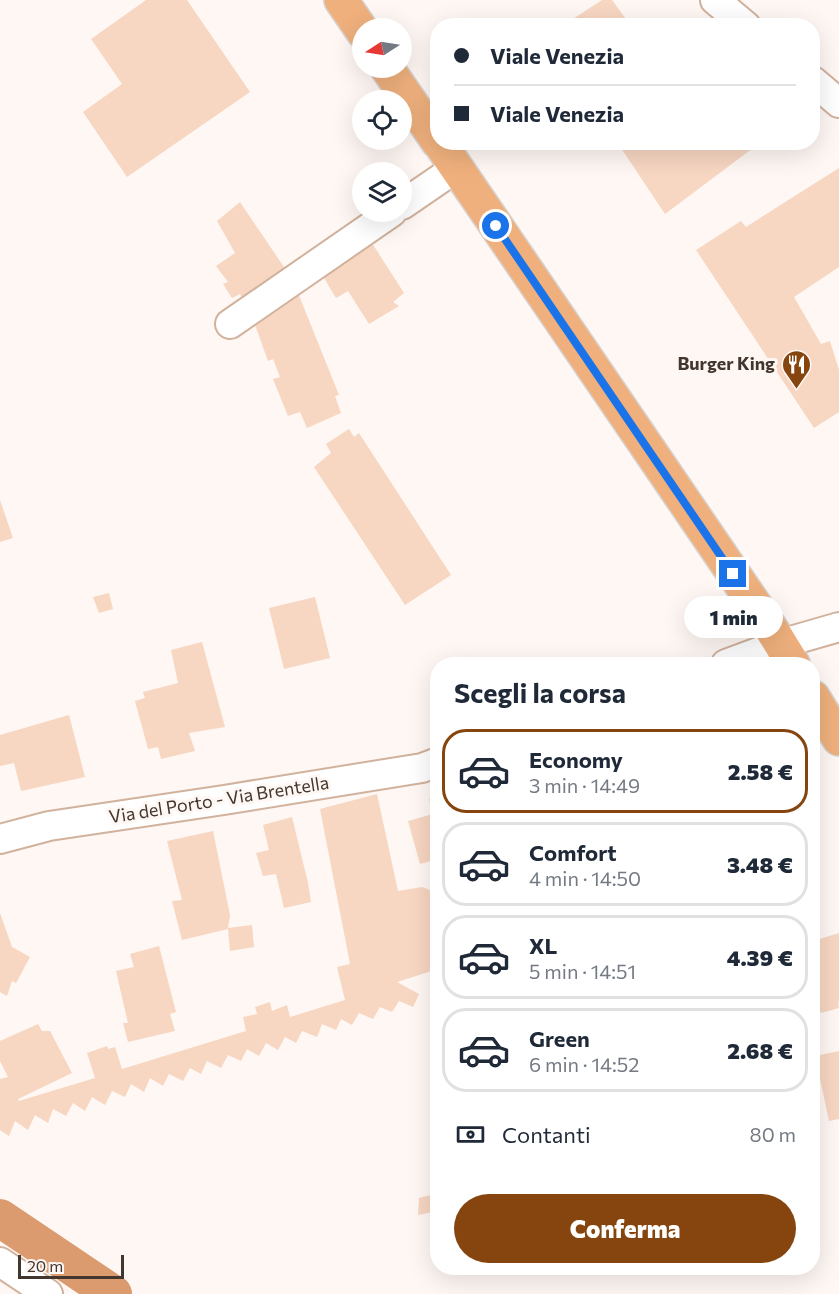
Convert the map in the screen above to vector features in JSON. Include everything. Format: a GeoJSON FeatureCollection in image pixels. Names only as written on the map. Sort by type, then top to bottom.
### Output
{"type":"FeatureCollection","features":[{"type":"Feature","properties":{"kind":"main road"},"geometry":{"type":"LineString","coordinates":[[341,0],[353,18]]}},
{"type":"Feature","properties":{"kind":"main road"},"geometry":{"type":"LineString","coordinates":[[394,78],[430,131]]}},
{"type":"Feature","properties":{"kind":"main road"},"geometry":{"type":"LineString","coordinates":[[444,151],[781,646]]}},
{"type":"Feature","properties":{"kind":"main road"},"geometry":{"type":"LineString","coordinates":[[820,708],[839,739]]}},
{"type":"Feature","properties":{"kind":"street"},"geometry":{"type":"LineString","coordinates":[[715,0],[736,18]]}},
{"type":"Feature","properties":{"kind":"street"},"geometry":{"type":"LineString","coordinates":[[820,87],[839,103]]}},
{"type":"Feature","properties":{"kind":"street"},"geometry":{"type":"LineString","coordinates":[[412,192],[444,151]]}},
{"type":"Feature","properties":{"kind":"street"},"geometry":{"type":"LineString","coordinates":[[230,324],[378,222]]}},
{"type":"Feature","properties":{"kind":"street"},"geometry":{"type":"LineString","coordinates":[[747,657],[839,627]]}},
{"type":"Feature","properties":{"kind":"street","name":"Via del Porto - Via Brentella"},"geometry":{"type":"LineString","coordinates":[[0,839],[49,826],[224,800],[430,765]]}},
{"type":"Feature","properties":{"kind":"street"},"geometry":{"type":"LineString","coordinates":[[0,1262],[48,1294]]}},
{"type":"Feature","properties":{"kind":"building"},"geometry":{"type":"Polygon","coordinates":[[[146,0],[187,0],[250,92],[127,177],[83,112],[122,84],[91,39],[146,0]]]}},
{"type":"Feature","properties":{"kind":"building"},"geometry":{"type":"Polygon","coordinates":[[[602,0],[612,0],[625,18],[574,18],[602,0]]]}},
{"type":"Feature","properties":{"kind":"building"},"geometry":{"type":"Polygon","coordinates":[[[622,150],[750,150],[665,214],[622,150]]]}},
{"type":"Feature","properties":{"kind":"building"},"geometry":{"type":"Polygon","coordinates":[[[839,168],[839,267],[794,297],[821,344],[830,341],[839,370],[839,412],[814,428],[696,250],[741,221],[746,227],[839,168]]]}},
{"type":"Feature","properties":{"kind":"building"},"geometry":{"type":"Polygon","coordinates":[[[240,202],[286,270],[242,298],[240,294],[232,298],[223,284],[228,282],[216,266],[235,253],[217,221],[240,202]]]}},
{"type":"Feature","properties":{"kind":"building"},"geometry":{"type":"Polygon","coordinates":[[[370,240],[404,293],[393,302],[399,306],[369,324],[348,291],[336,298],[321,273],[370,240]]]}},
{"type":"Feature","properties":{"kind":"building"},"geometry":{"type":"Polygon","coordinates":[[[298,293],[339,395],[335,396],[341,413],[307,428],[300,412],[288,416],[273,379],[280,377],[273,359],[268,361],[254,322],[298,293]]]}},
{"type":"Feature","properties":{"kind":"building"},"geometry":{"type":"Polygon","coordinates":[[[349,429],[354,437],[359,433],[451,575],[405,605],[314,467],[331,453],[326,444],[349,429]]]}},
{"type":"Feature","properties":{"kind":"building"},"geometry":{"type":"Polygon","coordinates":[[[0,500],[13,538],[0,542],[0,500]]]}},
{"type":"Feature","properties":{"kind":"building"},"geometry":{"type":"Polygon","coordinates":[[[109,593],[113,609],[99,613],[93,597],[109,593]]]}},
{"type":"Feature","properties":{"kind":"building"},"geometry":{"type":"Polygon","coordinates":[[[315,597],[330,658],[284,669],[269,608],[315,597]]]}},
{"type":"Feature","properties":{"kind":"building"},"geometry":{"type":"Polygon","coordinates":[[[202,642],[225,727],[189,733],[195,751],[161,759],[158,747],[148,749],[135,701],[145,698],[143,692],[178,683],[171,650],[202,642]]]}},
{"type":"Feature","properties":{"kind":"building"},"geometry":{"type":"Polygon","coordinates":[[[69,715],[85,777],[21,791],[14,763],[0,766],[0,735],[69,715]]]}},
{"type":"Feature","properties":{"kind":"building"},"geometry":{"type":"Polygon","coordinates":[[[377,794],[398,891],[422,887],[430,890],[430,972],[397,982],[419,994],[413,1007],[399,1001],[392,1012],[380,1007],[373,1019],[359,1013],[352,1025],[341,1019],[336,1030],[322,1024],[317,1037],[302,1031],[296,1043],[285,1037],[278,1050],[266,1043],[259,1056],[247,1049],[241,1061],[228,1055],[221,1068],[207,1061],[201,1074],[190,1068],[183,1081],[169,1074],[163,1086],[150,1078],[144,1092],[131,1084],[125,1097],[112,1091],[105,1105],[92,1097],[85,1111],[73,1103],[66,1116],[53,1109],[48,1123],[35,1115],[28,1130],[15,1121],[9,1136],[0,1130],[0,1079],[8,1077],[0,1061],[0,1041],[38,1024],[42,1031],[50,1031],[72,1073],[18,1099],[19,1101],[95,1078],[87,1053],[107,1046],[108,1049],[115,1047],[122,1069],[246,1031],[243,1017],[257,1014],[255,1007],[270,1002],[272,1011],[287,1005],[290,1017],[345,1000],[337,967],[350,964],[320,809],[377,794]]]}},
{"type":"Feature","properties":{"kind":"building"},"geometry":{"type":"Polygon","coordinates":[[[430,815],[430,861],[420,864],[408,821],[430,815]]]}},
{"type":"Feature","properties":{"kind":"building"},"geometry":{"type":"Polygon","coordinates":[[[292,817],[311,902],[284,908],[276,874],[263,876],[256,853],[269,850],[263,825],[292,817]]]}},
{"type":"Feature","properties":{"kind":"building"},"geometry":{"type":"Polygon","coordinates":[[[213,831],[230,915],[228,928],[252,925],[254,947],[230,951],[228,929],[182,940],[172,901],[182,900],[167,841],[213,831]]]}},
{"type":"Feature","properties":{"kind":"building"},"geometry":{"type":"Polygon","coordinates":[[[0,913],[12,947],[30,957],[16,983],[12,981],[7,996],[0,992],[0,913]]]}},
{"type":"Feature","properties":{"kind":"building"},"geometry":{"type":"Polygon","coordinates":[[[839,933],[839,1008],[821,1013],[820,1011],[820,939],[839,933]]]}},
{"type":"Feature","properties":{"kind":"building"},"geometry":{"type":"Polygon","coordinates":[[[159,946],[176,1012],[170,1014],[175,1031],[128,1042],[123,1023],[128,1023],[116,971],[134,967],[130,954],[159,946]]]}},
{"type":"Feature","properties":{"kind":"building"},"geometry":{"type":"Polygon","coordinates":[[[839,1051],[839,1119],[829,1121],[820,1079],[820,1055],[839,1051]]]}},
{"type":"Feature","properties":{"kind":"building"},"geometry":{"type":"Polygon","coordinates":[[[430,1195],[430,1213],[418,1215],[419,1198],[430,1195]]]}},
{"type":"Feature","properties":{"kind":"waterway"},"geometry":{"type":"LineString","coordinates":[[0,1218],[113,1294]]}},
{"type":"Feature","properties":{"kind":"place","name":"Burger King"},"geometry":{"type":"Point","coordinates":[796,390]}},
{"type":"Feature","properties":{"kind":"route"},"geometry":{"type":"LineString","coordinates":[[496,226],[733,574]]}}]}
